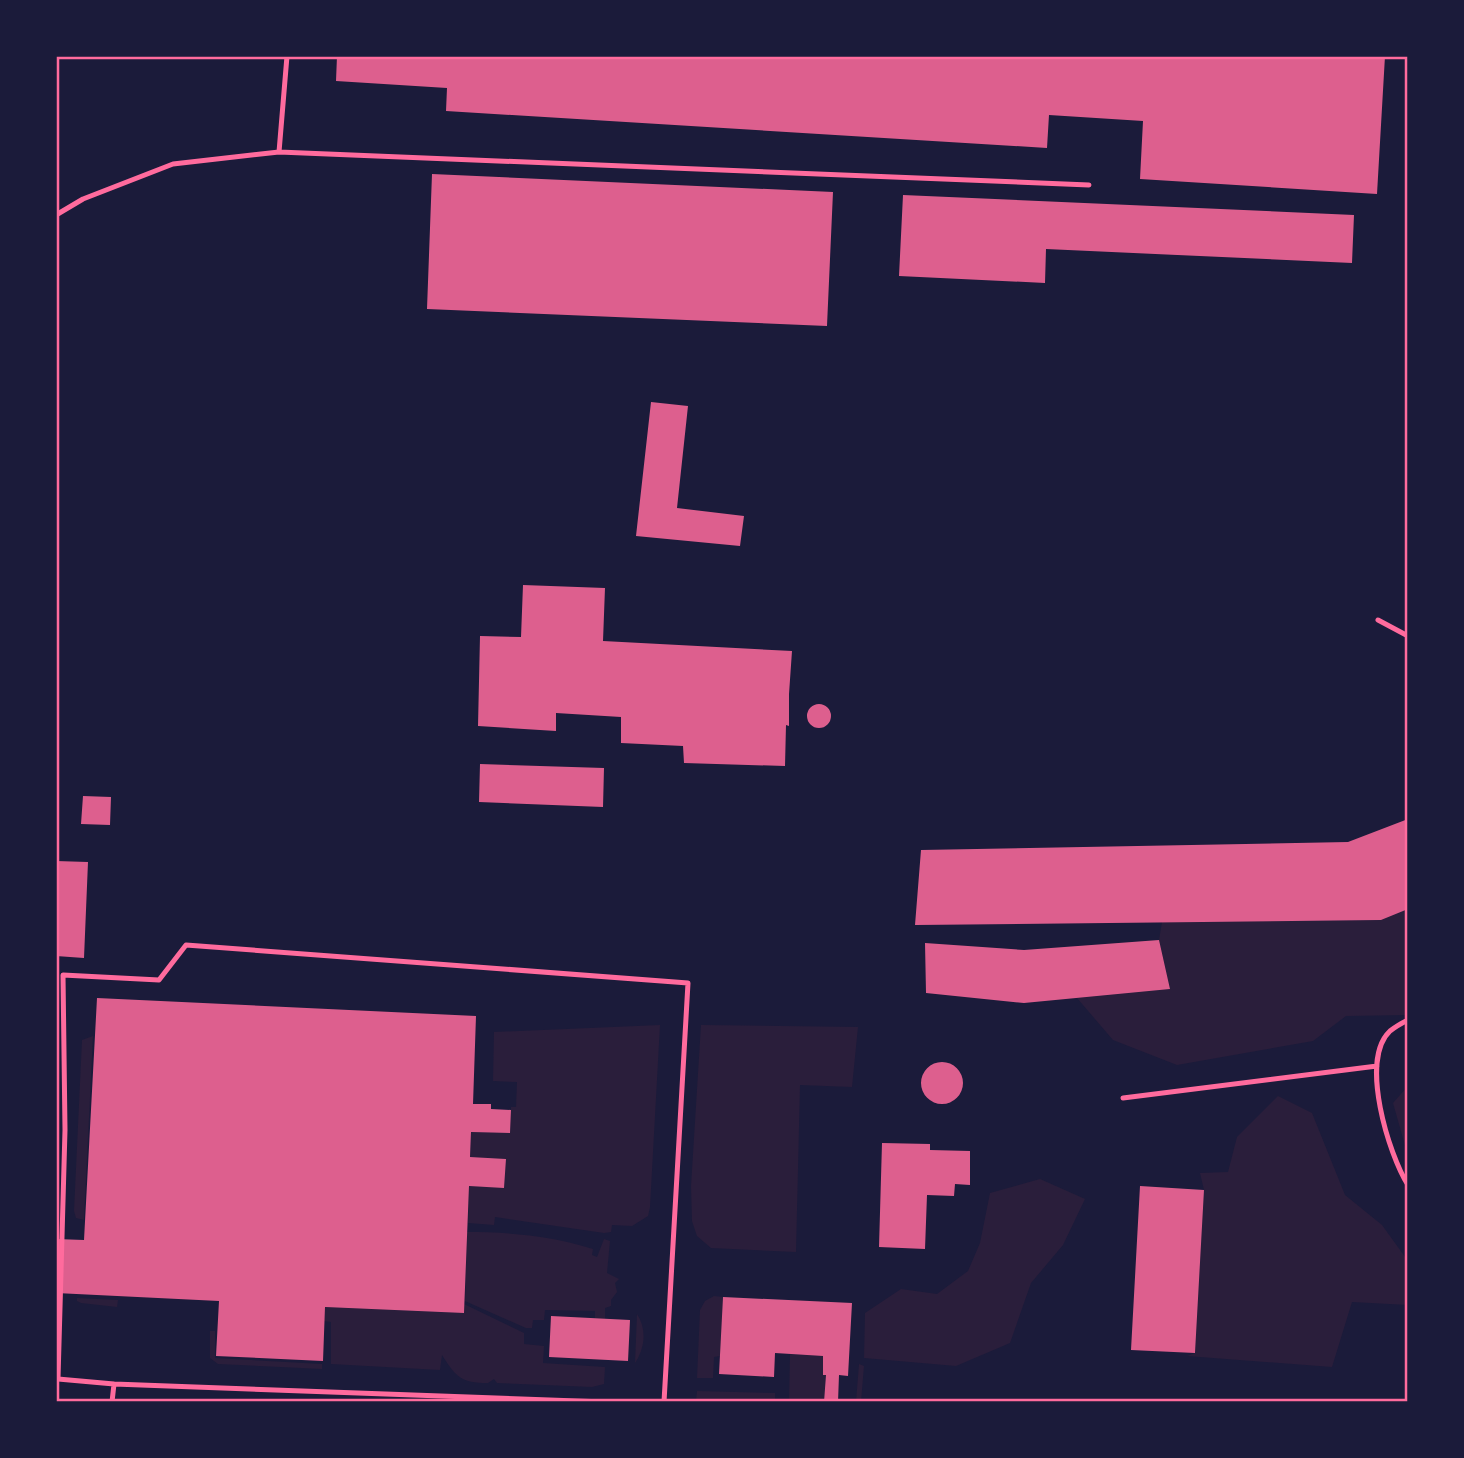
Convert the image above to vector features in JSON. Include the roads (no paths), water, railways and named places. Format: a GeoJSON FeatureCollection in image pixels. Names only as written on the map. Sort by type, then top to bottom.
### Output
{"type":"FeatureCollection","features":[{"type":"Feature","properties":{"kind":"lane"},"geometry":{"type":"LineString","coordinates":[[279,152],[287,56]]}},
{"type":"Feature","properties":{"kind":"lane"},"geometry":{"type":"LineString","coordinates":[[56,215],[83,199],[173,164],[279,152],[1089,185]]}},
{"type":"Feature","properties":{"kind":"lane"},"geometry":{"type":"LineString","coordinates":[[1378,620],[1408,636]]}},
{"type":"Feature","properties":{"kind":"lane"},"geometry":{"type":"LineString","coordinates":[[605,1402],[114,1384],[58,1379],[65,1130],[63,975],[159,980],[186,946],[688,983],[664,1402]]}},
{"type":"Feature","properties":{"kind":"lane"},"geometry":{"type":"LineString","coordinates":[[1408,1020],[1388,1032],[1377,1058],[1378,1098],[1389,1144],[1408,1185]]}},
{"type":"Feature","properties":{"kind":"lane"},"geometry":{"type":"LineString","coordinates":[[1123,1098],[1377,1066]]}},
{"type":"Feature","properties":{"kind":"lane"},"geometry":{"type":"LineString","coordinates":[[112,1402],[114,1384]]}}]}
